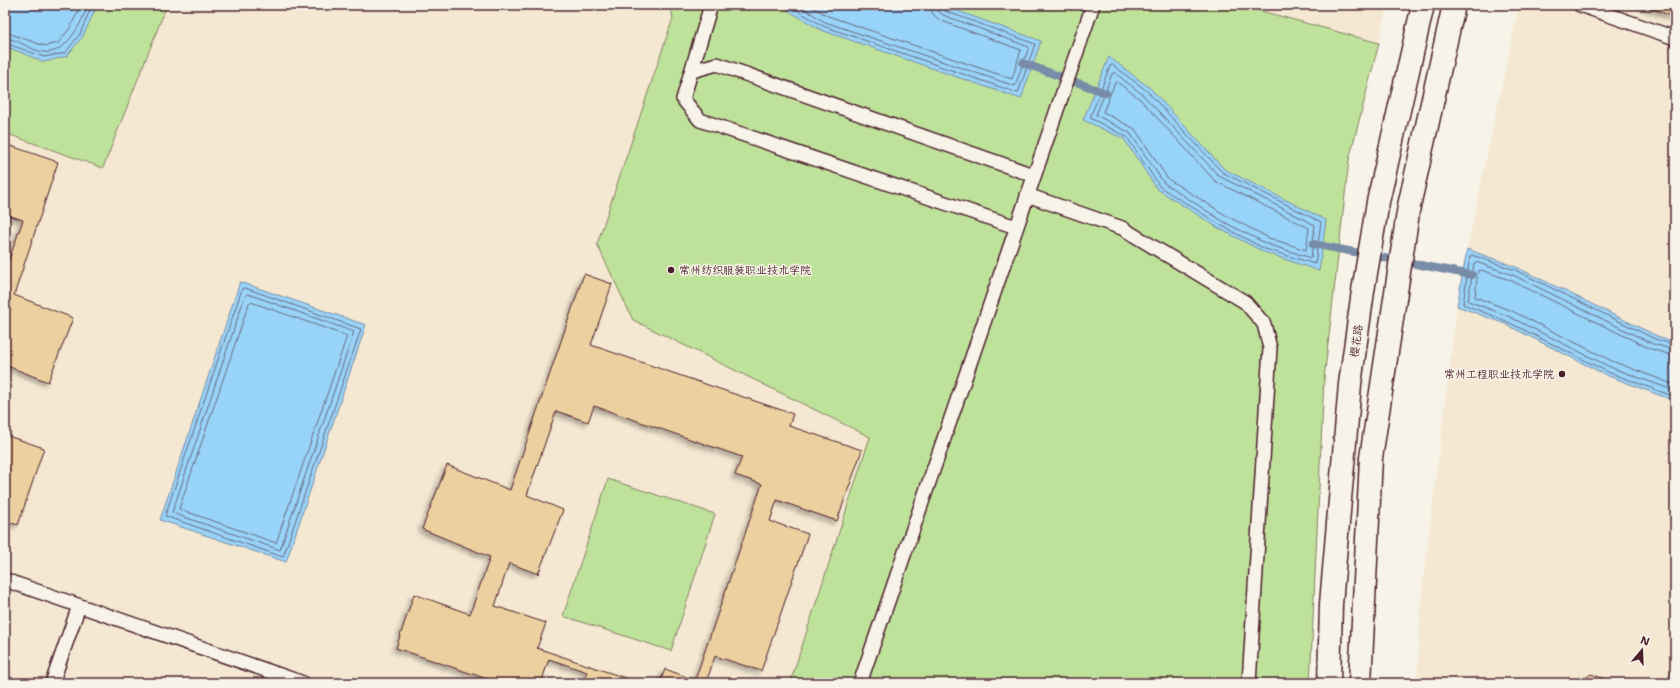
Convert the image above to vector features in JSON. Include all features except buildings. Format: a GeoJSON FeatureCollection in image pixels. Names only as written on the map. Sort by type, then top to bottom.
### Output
{"type":"FeatureCollection","features":[{"type":"Feature","properties":{"kind":"street","name":"樱花路"},"geometry":{"type":"LineString","coordinates":[[1329,683],[1331,604],[1350,384],[1373,227],[1424,5]]}},
{"type":"Feature","properties":{"kind":"street"},"geometry":{"type":"LineString","coordinates":[[1360,683],[1371,458],[1408,206],[1454,5]]}},
{"type":"Feature","properties":{"kind":"lane"},"geometry":{"type":"LineString","coordinates":[[711,5],[683,99],[700,120],[1016,227]]}},
{"type":"Feature","properties":{"kind":"lane"},"geometry":{"type":"LineString","coordinates":[[860,683],[1033,175],[1093,5]]}},
{"type":"Feature","properties":{"kind":"lane"},"geometry":{"type":"LineString","coordinates":[[1580,5],[1675,38]]}},
{"type":"Feature","properties":{"kind":"lane"},"geometry":{"type":"LineString","coordinates":[[692,71],[717,64],[1033,175]]}},
{"type":"Feature","properties":{"kind":"lane"},"geometry":{"type":"LineString","coordinates":[[1027,195],[1122,228],[1245,302],[1264,324],[1270,348],[1249,683]]}},
{"type":"Feature","properties":{"kind":"lane"},"geometry":{"type":"LineString","coordinates":[[5,580],[302,683]]}},
{"type":"Feature","properties":{"kind":"lane"},"geometry":{"type":"LineString","coordinates":[[52,683],[79,606]]}},
{"type":"Feature","properties":{"kind":"shaded area","name":"常州纺织服装职业技术学院"},"geometry":{"type":"Polygon","coordinates":[[[5,5],[1388,5],[1349,160],[1316,454],[1308,683],[5,683],[5,5]]]}},
{"type":"Feature","properties":{"kind":"shaded area","name":"常州工程职业技术学院"},"geometry":{"type":"Polygon","coordinates":[[[1519,5],[1675,5],[1675,683],[1417,683],[1421,600],[1457,306],[1467,249],[1519,5]]]}},
{"type":"Feature","properties":{"kind":"green space"},"geometry":{"type":"Polygon","coordinates":[[[5,5],[167,5],[103,168],[5,133],[5,5]]]}},
{"type":"Feature","properties":{"kind":"green space"},"geometry":{"type":"Polygon","coordinates":[[[670,5],[1239,5],[1379,43],[1349,160],[1324,379],[1310,683],[790,683],[870,437],[633,320],[597,244],[673,18],[670,5]]]}},
{"type":"Feature","properties":{"kind":"green space"},"geometry":{"type":"Polygon","coordinates":[[[608,479],[715,514],[671,651],[563,616],[608,479]]]}},
{"type":"Feature","properties":{"kind":"green space"},"geometry":{"type":"Polygon","coordinates":[[[1675,660],[1675,683],[1667,683],[1675,660]]]}},
{"type":"Feature","properties":{"kind":"water"},"geometry":{"type":"Polygon","coordinates":[[[5,5],[95,5],[96,8],[83,36],[67,56],[44,62],[5,46],[5,5]]]}},
{"type":"Feature","properties":{"kind":"water"},"geometry":{"type":"Polygon","coordinates":[[[779,5],[941,5],[1041,41],[1021,99],[821,30],[779,5]]]}},
{"type":"Feature","properties":{"kind":"water"},"geometry":{"type":"Polygon","coordinates":[[[1109,57],[1150,88],[1224,169],[1326,220],[1319,271],[1264,252],[1220,229],[1157,189],[1124,139],[1083,120],[1109,57]]]}},
{"type":"Feature","properties":{"kind":"water"},"geometry":{"type":"Polygon","coordinates":[[[1467,249],[1516,267],[1657,336],[1675,342],[1675,401],[1606,375],[1505,324],[1457,306],[1467,249]]]}},
{"type":"Feature","properties":{"kind":"water"},"geometry":{"type":"Polygon","coordinates":[[[240,282],[366,325],[286,562],[160,520],[240,282]]]}},
{"type":"Feature","properties":{"kind":"waterway"},"geometry":{"type":"LineString","coordinates":[[1023,63],[1106,93]]}},
{"type":"Feature","properties":{"kind":"waterway"},"geometry":{"type":"LineString","coordinates":[[1313,244],[1472,275]]}},
{"type":"Feature","properties":{"kind":"place","name":"常州纺织服装职业技术学院"},"geometry":{"type":"Point","coordinates":[671,270]}},
{"type":"Feature","properties":{"kind":"place","name":"常州工程职业技术学院"},"geometry":{"type":"Point","coordinates":[1562,374]}}]}
